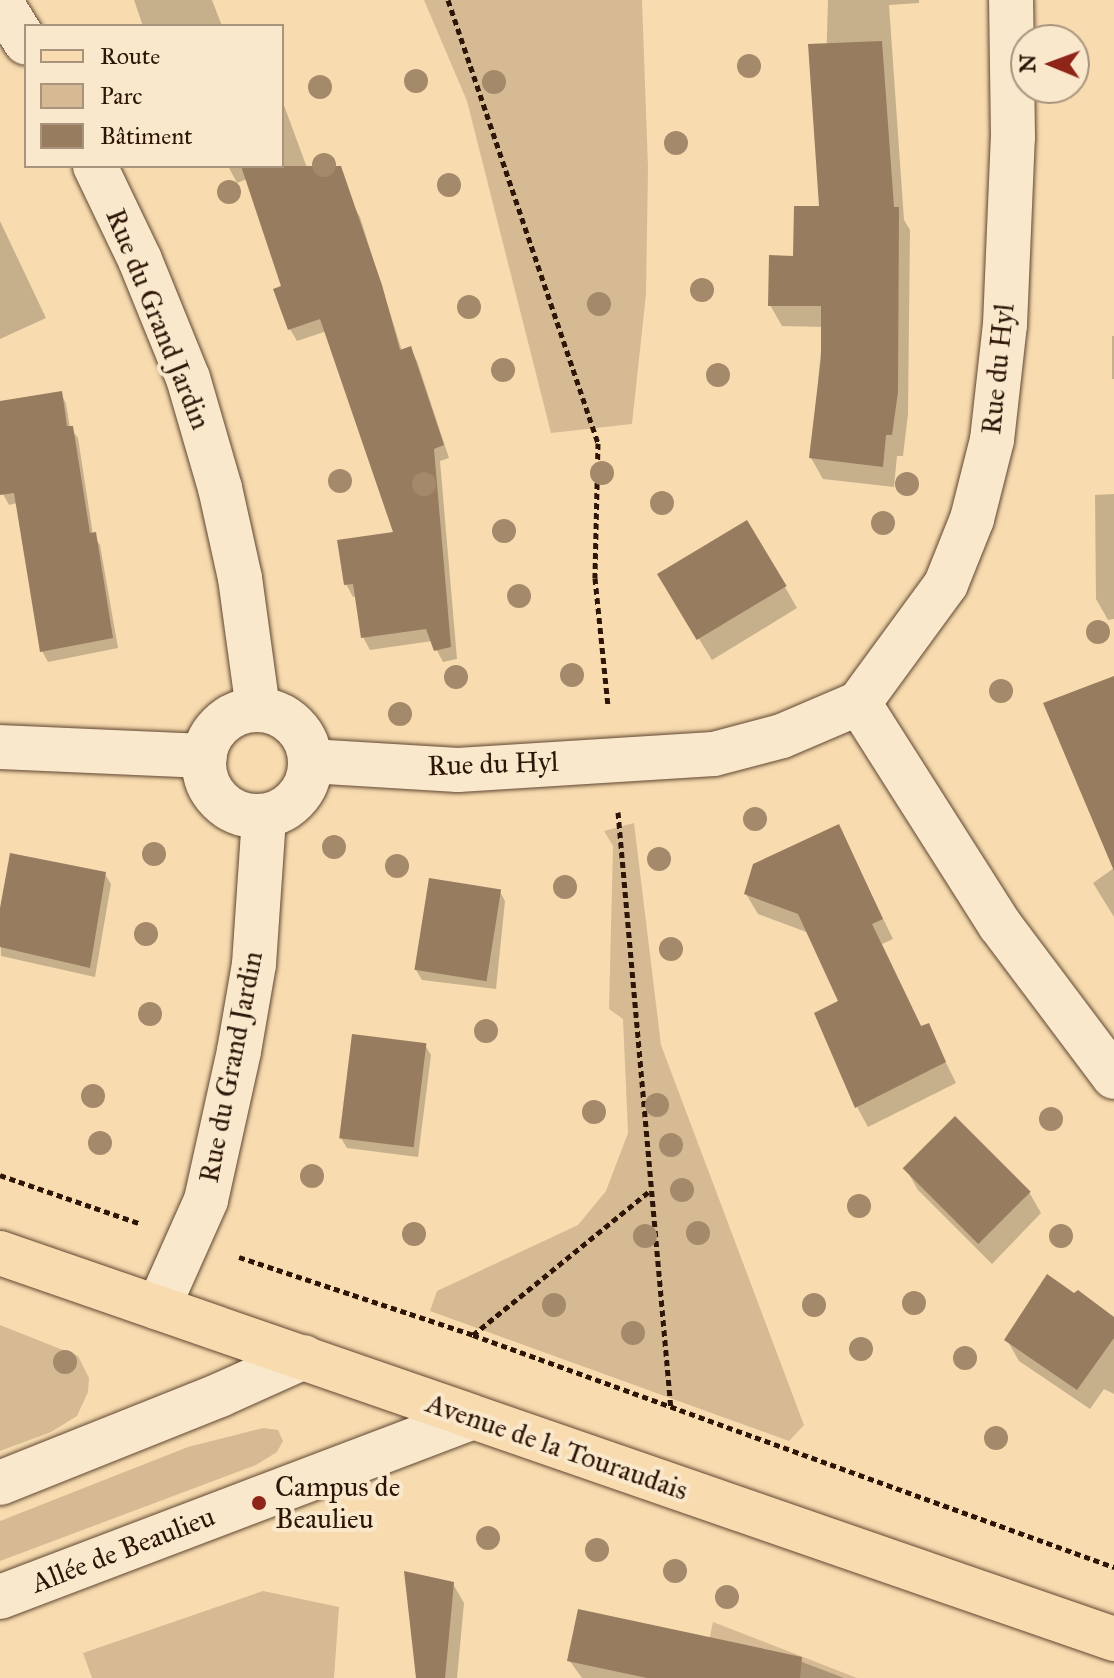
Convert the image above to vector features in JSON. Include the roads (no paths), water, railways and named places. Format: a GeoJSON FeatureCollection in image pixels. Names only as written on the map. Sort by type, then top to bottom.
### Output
{"type":"FeatureCollection","features":[{"type":"Feature","properties":{"kind":"main road","name":"Avenue de la Touraudais"},"geometry":{"type":"LineString","coordinates":[[0,1253],[1114,1639]]}},
{"type":"Feature","properties":{"kind":"street","name":"Rue du Hyl"},"geometry":{"type":"LineString","coordinates":[[310,761],[458,770],[714,754],[782,736],[859,703],[946,584],[972,519],[992,440],[1005,325],[1013,138],[1011,0]]}},
{"type":"Feature","properties":{"kind":"street"},"geometry":{"type":"LineString","coordinates":[[0,1],[24,40]]}},
{"type":"Feature","properties":{"kind":"street","name":"Rue du Grand Jardin"},"geometry":{"type":"LineString","coordinates":[[96,168],[140,260],[192,392],[220,488],[240,578],[258,709]]}},
{"type":"Feature","properties":{"kind":"street"},"geometry":{"type":"LineString","coordinates":[[859,703],[1000,925],[1114,1077]]}},
{"type":"Feature","properties":{"kind":"street"},"geometry":{"type":"LineString","coordinates":[[258,709],[284,717],[303,736],[310,761],[299,796],[282,810],[264,816],[251,816],[222,803],[210,788],[205,756],[211,736],[223,722],[239,712],[258,709]]}},
{"type":"Feature","properties":{"kind":"street"},"geometry":{"type":"LineString","coordinates":[[0,747],[205,756]]}},
{"type":"Feature","properties":{"kind":"street","name":"Rue du Grand Jardin"},"geometry":{"type":"LineString","coordinates":[[158,1308],[206,1200],[239,1051],[254,964],[264,816]]}},
{"type":"Feature","properties":{"kind":"street"},"geometry":{"type":"LineString","coordinates":[[0,1483],[304,1357]]}},
{"type":"Feature","properties":{"kind":"street","name":"Allée de Beaulieu"},"geometry":{"type":"LineString","coordinates":[[0,1597],[471,1418]]}},
{"type":"Feature","properties":{"kind":"place","name":"Campus de Beaulieu"},"geometry":{"type":"Point","coordinates":[259,1503]}}]}
